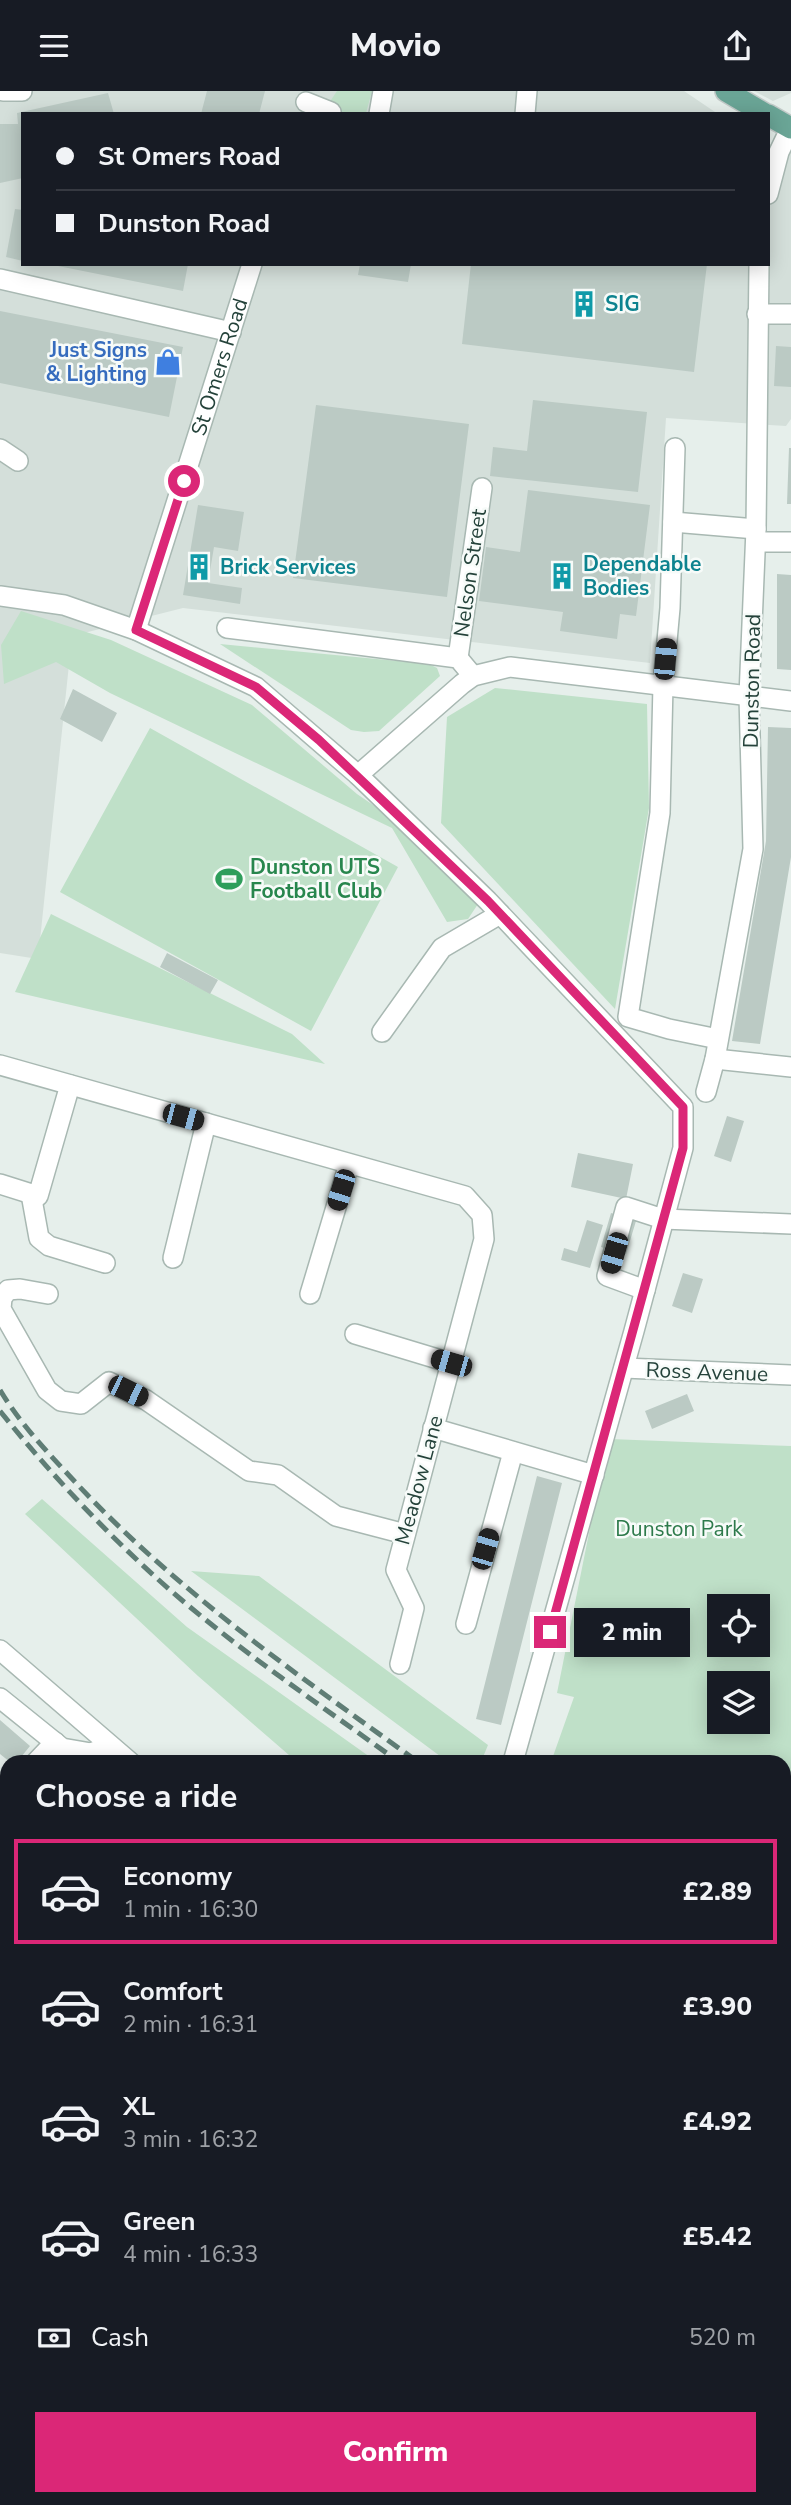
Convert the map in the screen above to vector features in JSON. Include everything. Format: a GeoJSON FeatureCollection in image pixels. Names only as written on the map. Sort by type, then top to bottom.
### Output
{"type":"FeatureCollection","features":[{"type":"Feature","properties":{"kind":"main road"},"geometry":{"type":"LineString","coordinates":[[726,91],[762,112]]}},
{"type":"Feature","properties":{"kind":"main road"},"geometry":{"type":"LineString","coordinates":[[770,117],[791,128]]}},
{"type":"Feature","properties":{"kind":"street"},"geometry":{"type":"LineString","coordinates":[[3,91],[22,91]]}},
{"type":"Feature","properties":{"kind":"street"},"geometry":{"type":"LineString","coordinates":[[379,112],[383,91]]}},
{"type":"Feature","properties":{"kind":"street"},"geometry":{"type":"LineString","coordinates":[[525,112],[527,91]]}},
{"type":"Feature","properties":{"kind":"street"},"geometry":{"type":"LineString","coordinates":[[306,102],[331,112]]}},
{"type":"Feature","properties":{"kind":"street"},"geometry":{"type":"LineString","coordinates":[[770,186],[779,152],[791,128]]}},
{"type":"Feature","properties":{"kind":"street","name":"St Omers Road"},"geometry":{"type":"LineString","coordinates":[[136,630],[251,266]]}},
{"type":"Feature","properties":{"kind":"street","name":"Dunston Road"},"geometry":{"type":"LineString","coordinates":[[706,1092],[715,1059],[752,849],[749,696],[756,535],[759,266]]}},
{"type":"Feature","properties":{"kind":"street"},"geometry":{"type":"LineString","coordinates":[[0,279],[232,333]]}},
{"type":"Feature","properties":{"kind":"street"},"geometry":{"type":"LineString","coordinates":[[757,314],[791,314]]}},
{"type":"Feature","properties":{"kind":"street"},"geometry":{"type":"LineString","coordinates":[[675,448],[670,608],[663,685],[660,813],[628,1017],[718,1039]]}},
{"type":"Feature","properties":{"kind":"street"},"geometry":{"type":"LineString","coordinates":[[0,449],[18,461]]}},
{"type":"Feature","properties":{"kind":"street","name":"Nelson Street"},"geometry":{"type":"LineString","coordinates":[[458,658],[482,488]]}},
{"type":"Feature","properties":{"kind":"street"},"geometry":{"type":"LineString","coordinates":[[673,523],[791,542]]}},
{"type":"Feature","properties":{"kind":"street"},"geometry":{"type":"LineString","coordinates":[[0,596],[64,605],[136,630],[256,687],[358,775],[500,914],[683,1107],[683,1148],[515,1755]]}},
{"type":"Feature","properties":{"kind":"street"},"geometry":{"type":"LineString","coordinates":[[227,628],[458,658],[472,676]]}},
{"type":"Feature","properties":{"kind":"street"},"geometry":{"type":"LineString","coordinates":[[358,775],[472,676],[510,667],[791,702]]}},
{"type":"Feature","properties":{"kind":"street"},"geometry":{"type":"LineString","coordinates":[[382,1032],[442,949],[500,914]]}},
{"type":"Feature","properties":{"kind":"street"},"geometry":{"type":"LineString","coordinates":[[715,1059],[791,1067]]}},
{"type":"Feature","properties":{"kind":"street","name":"Meadow Lane"},"geometry":{"type":"LineString","coordinates":[[0,1065],[465,1196],[482,1215],[484,1239],[396,1570],[414,1608],[400,1664]]}},
{"type":"Feature","properties":{"kind":"street"},"geometry":{"type":"LineString","coordinates":[[0,1184],[38,1196],[70,1085]]}},
{"type":"Feature","properties":{"kind":"street"},"geometry":{"type":"LineString","coordinates":[[173,1258],[206,1123]]}},
{"type":"Feature","properties":{"kind":"street"},"geometry":{"type":"LineString","coordinates":[[310,1294],[349,1164]]}},
{"type":"Feature","properties":{"kind":"street"},"geometry":{"type":"LineString","coordinates":[[31,1194],[39,1237],[48,1246],[105,1263]]}},
{"type":"Feature","properties":{"kind":"street"},"geometry":{"type":"LineString","coordinates":[[645,1290],[607,1276],[626,1207],[663,1219],[791,1224]]}},
{"type":"Feature","properties":{"kind":"street"},"geometry":{"type":"LineString","coordinates":[[48,1294],[20,1289],[8,1290],[2,1298],[1,1309],[47,1390],[61,1401],[81,1405],[109,1382],[146,1400],[249,1471],[278,1475],[336,1516],[405,1534]]}},
{"type":"Feature","properties":{"kind":"street"},"geometry":{"type":"LineString","coordinates":[[355,1334],[451,1363]]}},
{"type":"Feature","properties":{"kind":"street","name":"Ross Avenue"},"geometry":{"type":"LineString","coordinates":[[624,1368],[791,1375]]}},
{"type":"Feature","properties":{"kind":"street"},"geometry":{"type":"LineString","coordinates":[[433,1428],[594,1475]]}},
{"type":"Feature","properties":{"kind":"street"},"geometry":{"type":"LineString","coordinates":[[466,1624],[513,1452]]}},
{"type":"Feature","properties":{"kind":"street"},"geometry":{"type":"LineString","coordinates":[[0,1650],[121,1755]]}},
{"type":"Feature","properties":{"kind":"street"},"geometry":{"type":"LineString","coordinates":[[0,1698],[62,1748],[91,1753],[110,1746]]}},
{"type":"Feature","properties":{"kind":"street"},"geometry":{"type":"LineString","coordinates":[[43,1755],[55,1742]]}},
{"type":"Feature","properties":{"kind":"shaded area"},"geometry":{"type":"Polygon","coordinates":[[[0,91],[684,91],[715,112],[21,112],[21,266],[770,266],[770,144],[791,153],[791,419],[786,426],[666,418],[650,663],[183,608],[72,636],[38,959],[0,953],[0,91]]]}},
{"type":"Feature","properties":{"kind":"shaded area"},"geometry":{"type":"Polygon","coordinates":[[[754,91],[791,91],[791,93],[773,101],[754,91]]]}},
{"type":"Feature","properties":{"kind":"green space"},"geometry":{"type":"Polygon","coordinates":[[[337,91],[372,91],[366,112],[341,112],[329,103],[337,91]]]}},
{"type":"Feature","properties":{"kind":"green space"},"geometry":{"type":"Polygon","coordinates":[[[21,611],[111,640],[252,705],[357,794],[398,822],[480,901],[468,919],[447,922],[392,828],[110,693],[56,662],[4,684],[1,645],[21,611]]]}},
{"type":"Feature","properties":{"kind":"green space"},"geometry":{"type":"Polygon","coordinates":[[[220,644],[429,664],[437,668],[440,676],[379,731],[364,732],[351,730],[220,644]]]}},
{"type":"Feature","properties":{"kind":"green space"},"geometry":{"type":"Polygon","coordinates":[[[495,688],[647,704],[649,808],[615,1009],[441,823],[447,717],[495,688]]]}},
{"type":"Feature","properties":{"kind":"green space","name":"Dunston UTS Football Club"},"geometry":{"type":"Polygon","coordinates":[[[150,728],[398,867],[311,1031],[60,892],[150,728]]]}},
{"type":"Feature","properties":{"kind":"green space"},"geometry":{"type":"Polygon","coordinates":[[[51,914],[292,1034],[325,1064],[15,992],[51,914]]]}},
{"type":"Feature","properties":{"kind":"green space","name":"Dunston Park"},"geometry":{"type":"Polygon","coordinates":[[[610,1439],[791,1446],[791,1755],[553,1755],[574,1697],[557,1693],[610,1439]]]}},
{"type":"Feature","properties":{"kind":"green space"},"geometry":{"type":"Polygon","coordinates":[[[42,1499],[187,1627],[367,1755],[289,1755],[198,1676],[25,1514],[42,1499]]]}},
{"type":"Feature","properties":{"kind":"green space"},"geometry":{"type":"Polygon","coordinates":[[[191,1571],[259,1576],[488,1745],[484,1755],[439,1755],[191,1571]]]}},
{"type":"Feature","properties":{"kind":"building"},"geometry":{"type":"Polygon","coordinates":[[[207,91],[265,91],[260,112],[202,112],[207,91]]]}},
{"type":"Feature","properties":{"kind":"building"},"geometry":{"type":"Polygon","coordinates":[[[108,93],[113,112],[22,112],[108,93]]]}},
{"type":"Feature","properties":{"kind":"building"},"geometry":{"type":"Polygon","coordinates":[[[21,112],[21,178],[0,183],[0,124],[18,124],[17,113],[21,112]]]}},
{"type":"Feature","properties":{"kind":"building"},"geometry":{"type":"Polygon","coordinates":[[[15,209],[21,210],[21,261],[6,257],[15,209]]]}},
{"type":"Feature","properties":{"kind":"building"},"geometry":{"type":"Polygon","coordinates":[[[58,266],[188,266],[183,291],[58,266]]]}},
{"type":"Feature","properties":{"kind":"building"},"geometry":{"type":"Polygon","coordinates":[[[360,266],[411,266],[408,282],[358,275],[360,266]]]}},
{"type":"Feature","properties":{"kind":"building","name":"SIG"},"geometry":{"type":"Polygon","coordinates":[[[471,266],[707,266],[694,372],[462,344],[471,266]]]}},
{"type":"Feature","properties":{"kind":"building"},"geometry":{"type":"Polygon","coordinates":[[[0,311],[183,347],[169,417],[0,383],[0,311]]]}},
{"type":"Feature","properties":{"kind":"building"},"geometry":{"type":"Polygon","coordinates":[[[776,346],[791,347],[791,387],[774,386],[776,346]]]}},
{"type":"Feature","properties":{"kind":"building"},"geometry":{"type":"Polygon","coordinates":[[[533,400],[647,412],[638,492],[490,476],[493,447],[527,451],[533,400]]]}},
{"type":"Feature","properties":{"kind":"building"},"geometry":{"type":"Polygon","coordinates":[[[316,405],[469,424],[447,597],[293,578],[316,405]]]}},
{"type":"Feature","properties":{"kind":"building"},"geometry":{"type":"Polygon","coordinates":[[[789,448],[791,504],[787,504],[789,448]]]}},
{"type":"Feature","properties":{"kind":"building","name":"Dependable Bodies"},"geometry":{"type":"Polygon","coordinates":[[[528,490],[650,505],[636,616],[620,614],[617,639],[560,631],[563,612],[479,601],[486,547],[520,552],[528,490]]]}},
{"type":"Feature","properties":{"kind":"building","name":"Brick Services"},"geometry":{"type":"Polygon","coordinates":[[[198,505],[244,512],[238,551],[214,547],[208,583],[242,588],[240,604],[183,595],[198,505]]]}},
{"type":"Feature","properties":{"kind":"building"},"geometry":{"type":"Polygon","coordinates":[[[777,574],[791,575],[791,670],[777,669],[777,574]]]}},
{"type":"Feature","properties":{"kind":"building"},"geometry":{"type":"Polygon","coordinates":[[[73,689],[117,713],[102,742],[60,719],[73,689]]]}},
{"type":"Feature","properties":{"kind":"building"},"geometry":{"type":"Polygon","coordinates":[[[768,727],[791,728],[791,857],[760,1044],[732,1041],[766,841],[768,727]]]}},
{"type":"Feature","properties":{"kind":"building"},"geometry":{"type":"Polygon","coordinates":[[[167,953],[218,980],[210,994],[160,967],[167,953]]]}},
{"type":"Feature","properties":{"kind":"building"},"geometry":{"type":"Polygon","coordinates":[[[727,1116],[744,1121],[731,1162],[714,1156],[727,1116]]]}},
{"type":"Feature","properties":{"kind":"building"},"geometry":{"type":"Polygon","coordinates":[[[578,1153],[633,1164],[626,1199],[571,1187],[578,1153]]]}},
{"type":"Feature","properties":{"kind":"building"},"geometry":{"type":"Polygon","coordinates":[[[611,1213],[636,1221],[626,1254],[601,1247],[611,1213]]]}},
{"type":"Feature","properties":{"kind":"building"},"geometry":{"type":"Polygon","coordinates":[[[587,1220],[603,1225],[590,1268],[561,1260],[564,1248],[577,1252],[587,1220]]]}},
{"type":"Feature","properties":{"kind":"building"},"geometry":{"type":"Polygon","coordinates":[[[683,1273],[703,1279],[692,1313],[672,1306],[683,1273]]]}},
{"type":"Feature","properties":{"kind":"building"},"geometry":{"type":"Polygon","coordinates":[[[687,1394],[694,1411],[652,1429],[645,1411],[687,1394]]]}},
{"type":"Feature","properties":{"kind":"building"},"geometry":{"type":"Polygon","coordinates":[[[537,1476],[562,1483],[501,1725],[476,1719],[537,1476]]]}},
{"type":"Feature","properties":{"kind":"building"},"geometry":{"type":"Polygon","coordinates":[[[0,1720],[30,1746],[23,1755],[0,1754],[0,1720]]]}},
{"type":"Feature","properties":{"kind":"railway"},"geometry":{"type":"LineString","coordinates":[[0,1390],[26,1427],[77,1484],[156,1561],[241,1631],[408,1755]]}},
{"type":"Feature","properties":{"kind":"railway"},"geometry":{"type":"LineString","coordinates":[[0,1411],[77,1500],[161,1582],[248,1653],[389,1755]]}},
{"type":"Feature","properties":{"kind":"place","name":"SIG"},"geometry":{"type":"Point","coordinates":[584,304]}},
{"type":"Feature","properties":{"kind":"place","name":"Just Signs & Lighting"},"geometry":{"type":"Point","coordinates":[168,362]}},
{"type":"Feature","properties":{"kind":"place","name":"Brick Services"},"geometry":{"type":"Point","coordinates":[199,567]}},
{"type":"Feature","properties":{"kind":"place","name":"Dependable Bodies"},"geometry":{"type":"Point","coordinates":[562,576]}},
{"type":"Feature","properties":{"kind":"place","name":"Dunston UTS Football Club"},"geometry":{"type":"Point","coordinates":[229,879]}},
{"type":"Feature","properties":{"kind":"route"},"geometry":{"type":"LineString","coordinates":[[184,481],[136,630],[256,687],[319,740],[488,901],[683,1107],[683,1148],[550,1632]]}}]}
